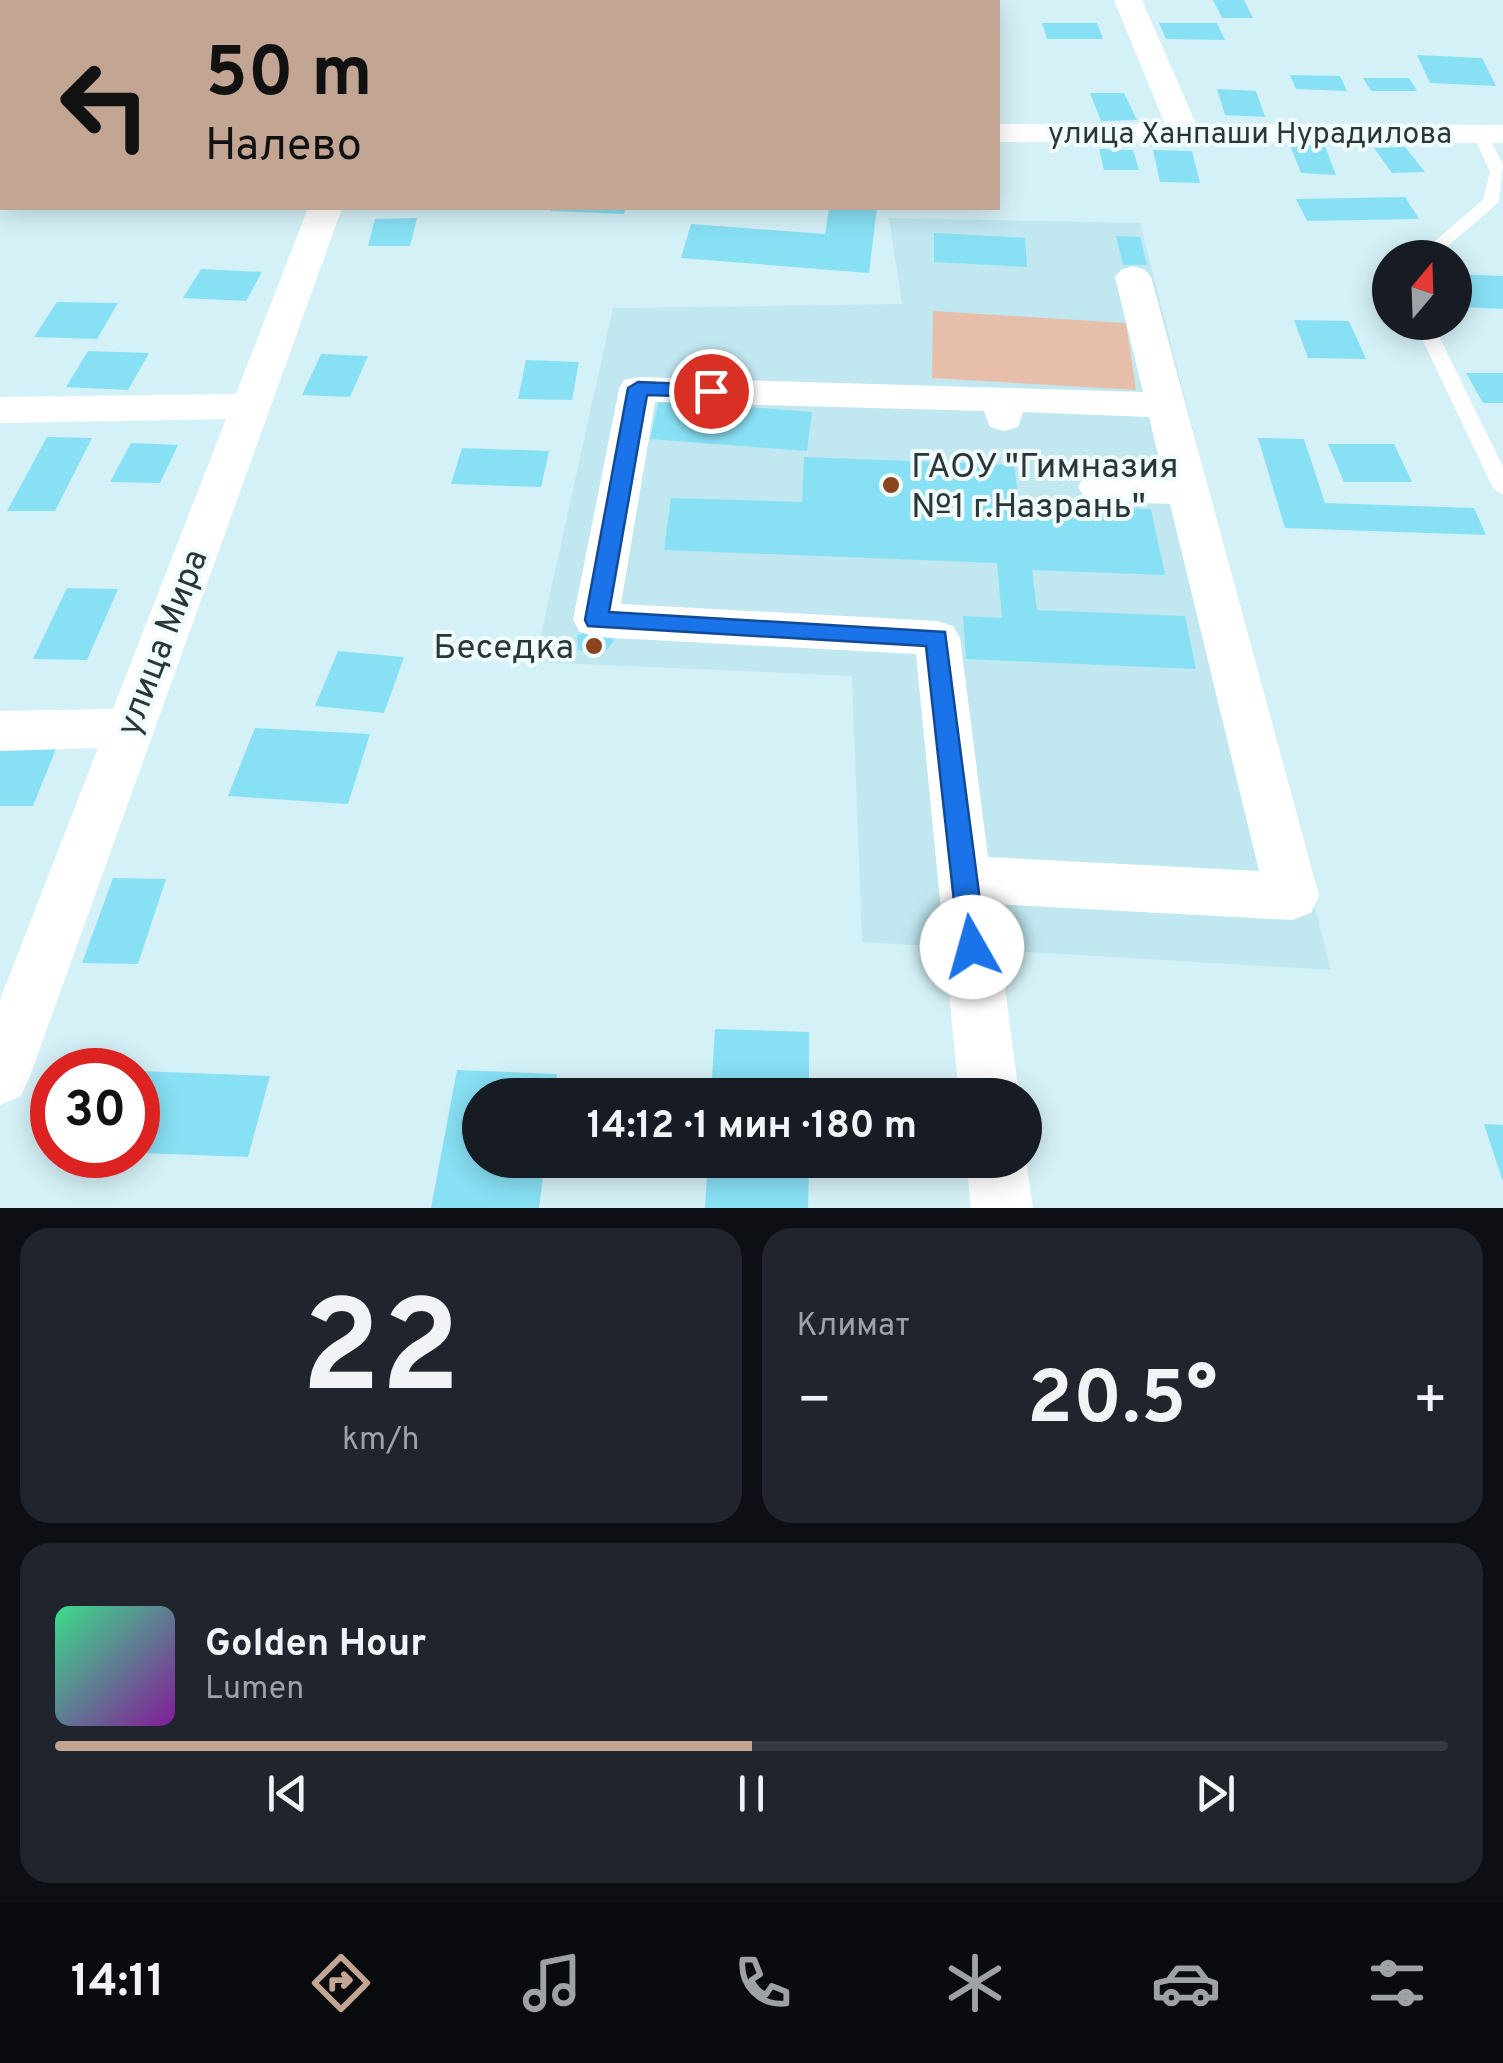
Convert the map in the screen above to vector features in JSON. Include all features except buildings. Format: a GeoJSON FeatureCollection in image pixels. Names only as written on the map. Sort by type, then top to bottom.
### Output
{"type":"FeatureCollection","features":[{"type":"Feature","properties":{"kind":"street"},"geometry":{"type":"LineString","coordinates":[[1128,0],[1184,132]]}},
{"type":"Feature","properties":{"kind":"street","name":"улица Ханпаши Нурадилова"},"geometry":{"type":"LineString","coordinates":[[1000,133],[1492,134]]}},
{"type":"Feature","properties":{"kind":"street","name":"улица Мира"},"geometry":{"type":"LineString","coordinates":[[0,1076],[323,210]]}},
{"type":"Feature","properties":{"kind":"street"},"geometry":{"type":"LineString","coordinates":[[964,879],[1292,896],[1134,277]]}},
{"type":"Feature","properties":{"kind":"street"},"geometry":{"type":"LineString","coordinates":[[988,1078],[937,638],[596,620],[638,388],[1003,409],[1166,406]]}},
{"type":"Feature","properties":{"kind":"street"},"geometry":{"type":"LineString","coordinates":[[0,410],[250,406]]}},
{"type":"Feature","properties":{"kind":"street"},"geometry":{"type":"LineString","coordinates":[[1098,487],[1188,490]]}},
{"type":"Feature","properties":{"kind":"street"},"geometry":{"type":"LineString","coordinates":[[0,731],[128,728]]}},
{"type":"Feature","properties":{"kind":"street"},"geometry":{"type":"LineString","coordinates":[[999,1178],[1002,1208]]}},
{"type":"Feature","properties":{"kind":"lane"},"geometry":{"type":"LineString","coordinates":[[1445,240],[1491,202],[1498,172],[1492,134]]}},
{"type":"Feature","properties":{"kind":"lane"},"geometry":{"type":"LineString","coordinates":[[1433,340],[1503,488]]}},
{"type":"Feature","properties":{"kind":"shaded area","name":"ГАОУ \"Гимназия №1 г.Назрань\""},"geometry":{"type":"Polygon","coordinates":[[[889,218],[1140,223],[1331,970],[862,942],[852,676],[535,662],[613,308],[902,304],[889,218]]]}},
{"type":"Feature","properties":{"kind":"shaded area"},"geometry":{"type":"Polygon","coordinates":[[[933,311],[1126,323],[1136,390],[932,378],[933,311]]]}},
{"type":"Feature","properties":{"kind":"place","name":"ГАОУ \"Гимназия №1 г.Назрань\""},"geometry":{"type":"Point","coordinates":[891,485]}},
{"type":"Feature","properties":{"kind":"place","name":"Беседка"},"geometry":{"type":"Point","coordinates":[594,646]}},
{"type":"Feature","properties":{"kind":"route"},"geometry":{"type":"LineString","coordinates":[[711,391],[638,388],[596,620],[937,638],[972,947]]}}]}
